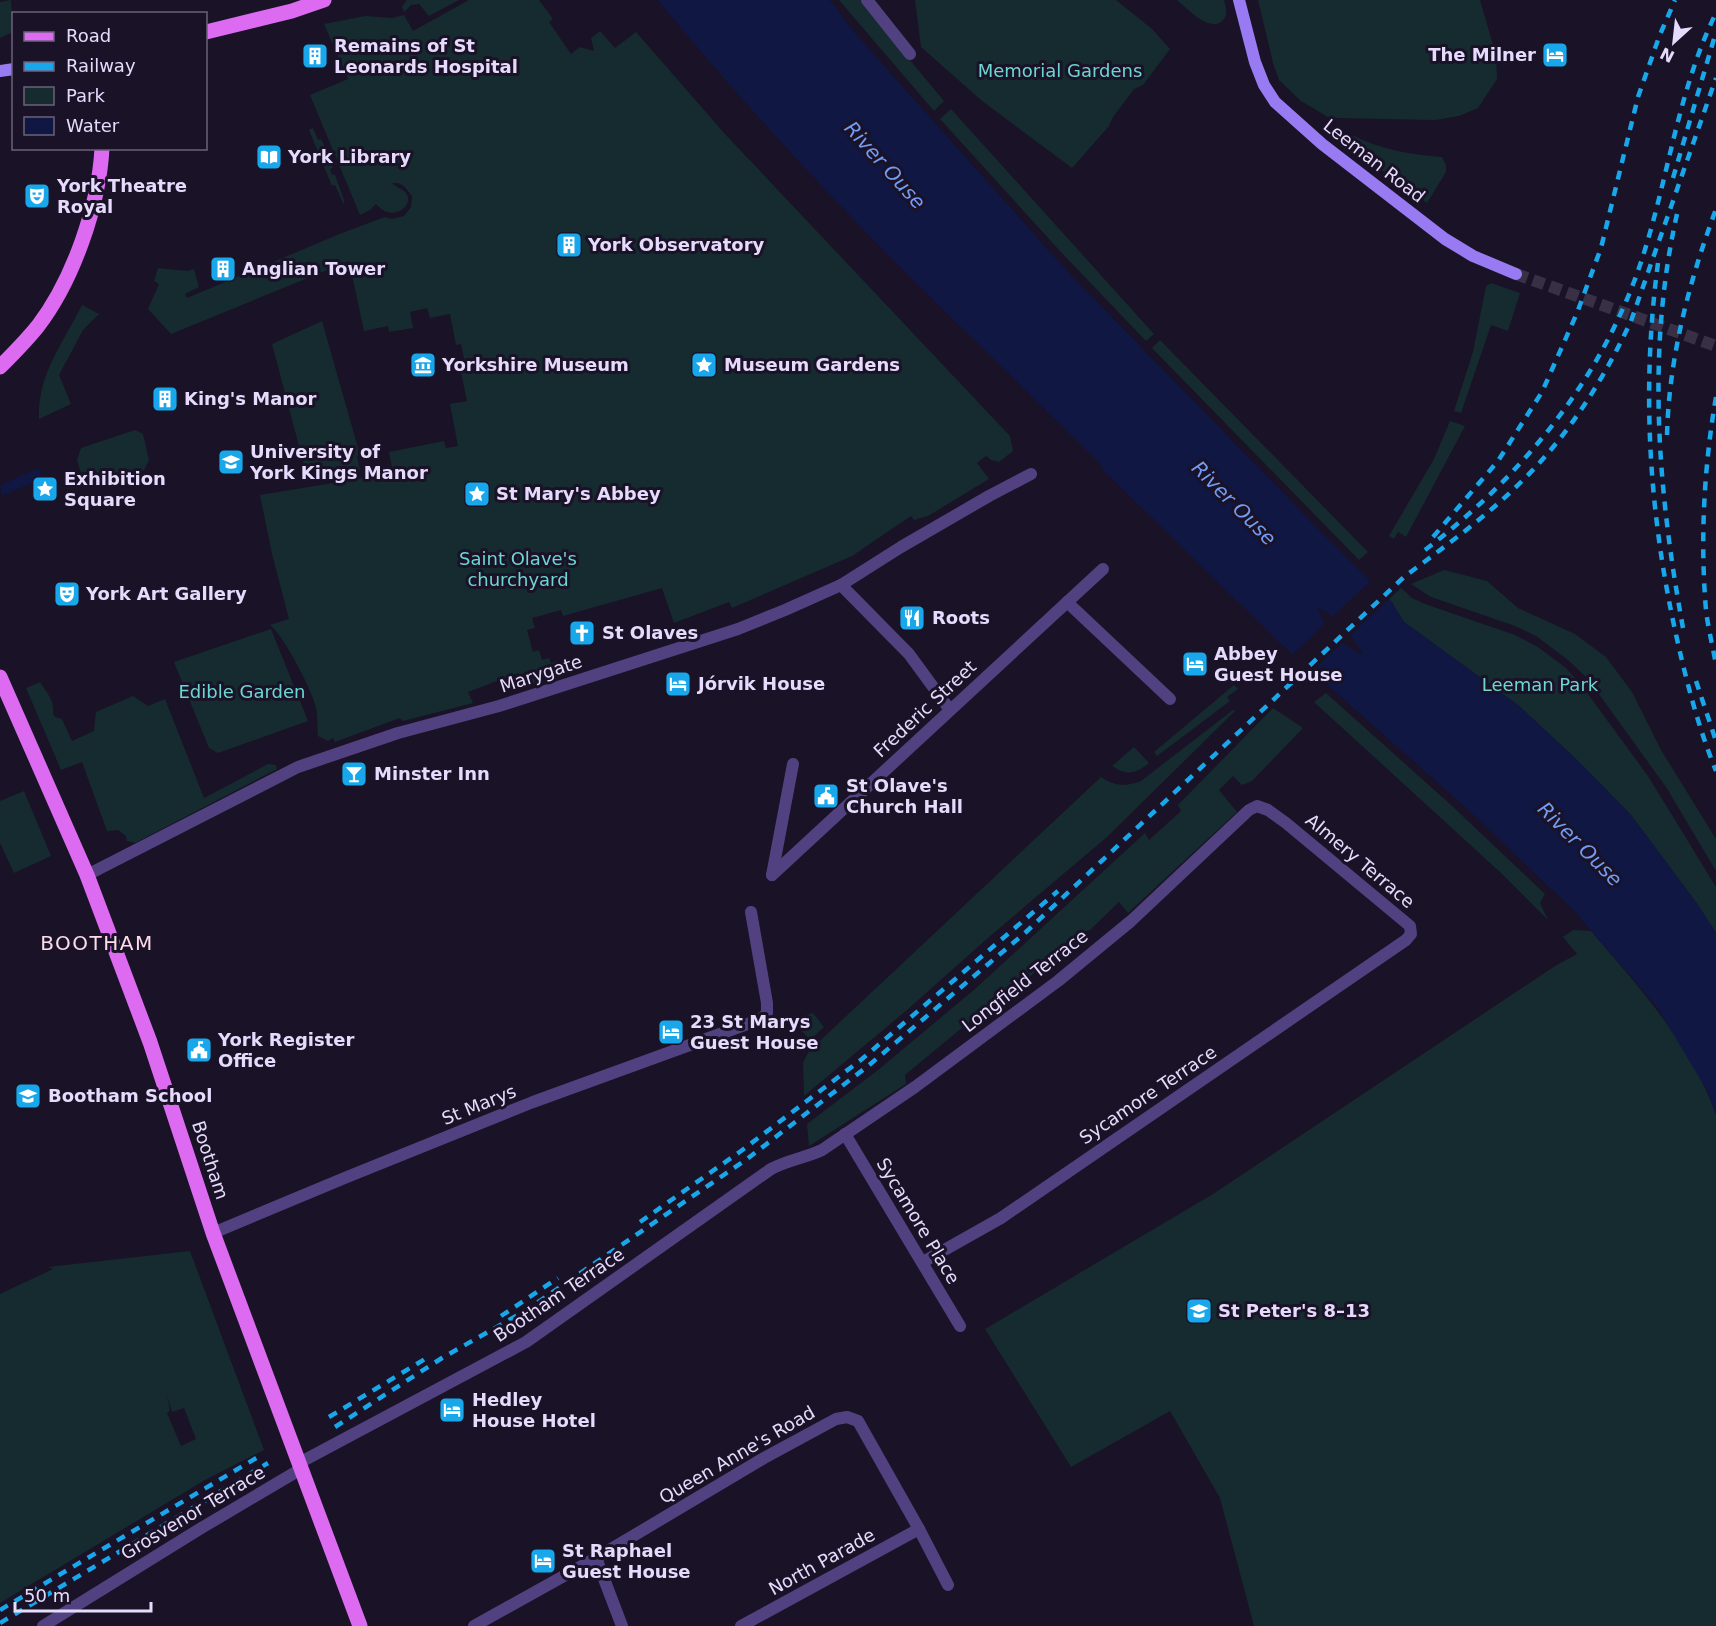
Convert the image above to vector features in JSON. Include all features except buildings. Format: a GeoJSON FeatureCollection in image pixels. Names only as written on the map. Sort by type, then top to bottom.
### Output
{"type":"FeatureCollection","features":[{"type":"Feature","properties":{"kind":"main road"},"geometry":{"type":"LineString","coordinates":[[207,32],[292,11],[324,0]]}},
{"type":"Feature","properties":{"kind":"main road"},"geometry":{"type":"LineString","coordinates":[[0,368],[38,325],[62,288],[87,226],[100,176],[102,150]]}},
{"type":"Feature","properties":{"kind":"main road","name":"Bootham"},"geometry":{"type":"LineString","coordinates":[[0,677],[87,876],[150,1042],[213,1233],[360,1626]]}},
{"type":"Feature","properties":{"kind":"street"},"geometry":{"type":"LineString","coordinates":[[867,0],[910,54]]}},
{"type":"Feature","properties":{"kind":"street","name":"Leeman Road"},"geometry":{"type":"LineString","coordinates":[[1239,0],[1248,40],[1264,85],[1275,102],[1292,119],[1445,239],[1473,256],[1516,274]]}},
{"type":"Feature","properties":{"kind":"street","name":"Marygate"},"geometry":{"type":"LineString","coordinates":[[87,876],[298,767],[398,733],[499,706],[738,628],[841,585],[911,542],[1031,474]]}},
{"type":"Feature","properties":{"kind":"street","name":"Frederic Street"},"geometry":{"type":"LineString","coordinates":[[793,764],[772,875],[1103,569]]}},
{"type":"Feature","properties":{"kind":"street"},"geometry":{"type":"LineString","coordinates":[[841,585],[909,654],[951,710]]}},
{"type":"Feature","properties":{"kind":"street"},"geometry":{"type":"LineString","coordinates":[[1067,602],[1170,699]]}},
{"type":"Feature","properties":{"kind":"street","name":"Almery Terrace"},"geometry":{"type":"LineString","coordinates":[[1257,806],[1268,810],[1286,822],[1410,926],[1411,934],[1390,951]]}},
{"type":"Feature","properties":{"kind":"street","name":"Longfield Terrace"},"geometry":{"type":"LineString","coordinates":[[797,1160],[822,1150],[915,1087],[1058,981],[1131,921],[1249,810],[1257,806]]}},
{"type":"Feature","properties":{"kind":"street","name":"St Marys"},"geometry":{"type":"LineString","coordinates":[[213,1233],[534,1102],[761,1019],[767,1013],[768,1003],[751,912]]}},
{"type":"Feature","properties":{"kind":"street","name":"Sycamore Terrace"},"geometry":{"type":"LineString","coordinates":[[923,1262],[1000,1218],[1390,951]]}},
{"type":"Feature","properties":{"kind":"street","name":"Sycamore Place"},"geometry":{"type":"LineString","coordinates":[[845,1134],[960,1326]]}},
{"type":"Feature","properties":{"kind":"street","name":"Bootham Terrace"},"geometry":{"type":"LineString","coordinates":[[300,1466],[526,1342],[771,1169],[786,1161],[797,1160]]}},
{"type":"Feature","properties":{"kind":"street","name":"Queen Anne's Road"},"geometry":{"type":"LineString","coordinates":[[474,1626],[596,1558],[764,1458],[836,1419],[847,1417],[858,1421],[948,1585]]}},
{"type":"Feature","properties":{"kind":"street","name":"Grosvenor Terrace"},"geometry":{"type":"LineString","coordinates":[[44,1626],[300,1466]]}},
{"type":"Feature","properties":{"kind":"street","name":"North Parade"},"geometry":{"type":"LineString","coordinates":[[741,1626],[919,1529]]}},
{"type":"Feature","properties":{"kind":"street"},"geometry":{"type":"LineString","coordinates":[[596,1558],[622,1626]]}},
{"type":"Feature","properties":{"kind":"green space"},"geometry":{"type":"Polygon","coordinates":[[[11,0],[12,32],[0,38],[0,2],[11,0]]]}},
{"type":"Feature","properties":{"kind":"green space"},"geometry":{"type":"Polygon","coordinates":[[[407,0],[459,0],[429,16],[419,4],[411,5],[404,12],[402,7],[407,0]]]}},
{"type":"Feature","properties":{"kind":"green space","name":"Museum Gardens"},"geometry":{"type":"Polygon","coordinates":[[[469,0],[539,0],[553,19],[549,22],[571,54],[580,47],[594,51],[591,38],[600,31],[615,48],[636,32],[725,134],[1010,436],[1013,451],[999,462],[986,456],[977,463],[989,479],[928,516],[914,520],[911,516],[852,556],[732,608],[729,602],[674,623],[662,588],[563,616],[561,610],[532,618],[535,628],[527,630],[533,652],[539,650],[542,660],[549,658],[551,663],[557,661],[560,671],[524,688],[518,673],[468,692],[473,703],[403,721],[400,718],[335,742],[333,738],[328,741],[318,736],[317,714],[313,700],[290,651],[270,625],[289,619],[260,495],[393,473],[389,452],[444,441],[446,448],[458,446],[450,404],[467,401],[461,373],[467,372],[461,344],[456,345],[450,314],[430,318],[427,308],[410,312],[413,328],[389,332],[388,326],[364,331],[349,261],[171,334],[148,309],[159,284],[154,281],[158,268],[187,271],[194,269],[199,287],[185,294],[187,298],[342,233],[385,217],[392,219],[404,216],[411,207],[412,196],[404,186],[398,183],[391,183],[407,195],[405,207],[392,213],[384,211],[376,204],[360,215],[310,95],[348,79],[324,24],[365,16],[392,18],[404,15],[413,31],[469,0]]]}},
{"type":"Feature","properties":{"kind":"green space"},"geometry":{"type":"Polygon","coordinates":[[[839,0],[860,0],[944,101],[934,111],[839,0]]]}},
{"type":"Feature","properties":{"kind":"green space","name":"Memorial Gardens"},"geometry":{"type":"Polygon","coordinates":[[[915,0],[1116,0],[1152,29],[1170,49],[1143,85],[1134,89],[1109,126],[1072,168],[981,100],[921,47],[915,0]]]}},
{"type":"Feature","properties":{"kind":"green space"},"geometry":{"type":"Polygon","coordinates":[[[1177,0],[1224,0],[1226,15],[1221,22],[1210,23],[1198,17],[1177,0]]]}},
{"type":"Feature","properties":{"kind":"green space"},"geometry":{"type":"Polygon","coordinates":[[[1258,0],[1480,0],[1496,55],[1497,79],[1478,108],[1459,116],[1435,120],[1328,117],[1301,101],[1279,80],[1258,0]]]}},
{"type":"Feature","properties":{"kind":"green space"},"geometry":{"type":"Polygon","coordinates":[[[951,109],[1154,334],[1146,341],[1059,250],[940,119],[951,109]]]}},
{"type":"Feature","properties":{"kind":"green space"},"geometry":{"type":"Polygon","coordinates":[[[313,128],[318,140],[321,139],[326,150],[323,152],[333,168],[330,169],[332,175],[335,175],[344,205],[335,185],[332,186],[309,130],[313,128]]]}},
{"type":"Feature","properties":{"kind":"green space"},"geometry":{"type":"Polygon","coordinates":[[[1354,136],[1396,151],[1442,157],[1446,165],[1446,172],[1427,203],[1352,149],[1348,138],[1354,136]]]}},
{"type":"Feature","properties":{"kind":"green space"},"geometry":{"type":"Polygon","coordinates":[[[1491,283],[1520,293],[1508,331],[1491,325],[1461,413],[1454,411],[1473,352],[1486,286],[1491,283]]]}},
{"type":"Feature","properties":{"kind":"green space"},"geometry":{"type":"Polygon","coordinates":[[[82,305],[99,314],[83,330],[59,375],[71,404],[39,419],[39,403],[47,374],[82,305]]]}},
{"type":"Feature","properties":{"kind":"green space"},"geometry":{"type":"Polygon","coordinates":[[[322,321],[360,455],[357,456],[360,470],[308,480],[272,344],[322,321]]]}},
{"type":"Feature","properties":{"kind":"green space"},"geometry":{"type":"Polygon","coordinates":[[[1160,340],[1368,552],[1359,560],[1152,348],[1160,340]]]}},
{"type":"Feature","properties":{"kind":"green space"},"geometry":{"type":"Polygon","coordinates":[[[1450,421],[1465,426],[1406,537],[1398,532],[1394,539],[1389,536],[1434,459],[1450,421]]]}},
{"type":"Feature","properties":{"kind":"green space"},"geometry":{"type":"Polygon","coordinates":[[[135,430],[143,434],[149,460],[144,470],[90,488],[85,486],[77,460],[81,448],[135,430]]]}},
{"type":"Feature","properties":{"kind":"green space"},"geometry":{"type":"Polygon","coordinates":[[[1444,570],[1487,581],[1518,608],[1575,634],[1606,657],[1632,692],[1661,750],[1716,839],[1716,871],[1666,787],[1588,679],[1568,660],[1536,636],[1515,626],[1431,597],[1411,584],[1444,570]]]}},
{"type":"Feature","properties":{"kind":"green space","name":"Leeman Park"},"geometry":{"type":"Polygon","coordinates":[[[1401,588],[1412,598],[1425,604],[1515,635],[1538,647],[1566,668],[1585,690],[1648,776],[1716,887],[1716,933],[1631,815],[1577,760],[1518,705],[1404,622],[1389,599],[1401,588]]]}},
{"type":"Feature","properties":{"kind":"green space","name":"Edible Garden"},"geometry":{"type":"Polygon","coordinates":[[[271,629],[308,721],[218,753],[209,748],[174,662],[271,629]]]}},
{"type":"Feature","properties":{"kind":"green space"},"geometry":{"type":"Polygon","coordinates":[[[40,682],[52,701],[53,714],[62,719],[72,741],[94,731],[96,712],[133,696],[148,706],[165,699],[204,798],[268,764],[276,765],[277,769],[135,843],[127,841],[126,836],[118,830],[107,831],[82,762],[61,770],[26,688],[40,682]]]}},
{"type":"Feature","properties":{"kind":"green space"},"geometry":{"type":"Polygon","coordinates":[[[1234,685],[1238,689],[1227,697],[1230,701],[1157,756],[1154,752],[1234,685]]]}},
{"type":"Feature","properties":{"kind":"green space"},"geometry":{"type":"Polygon","coordinates":[[[1326,693],[1451,805],[1545,894],[1540,903],[1548,920],[1500,872],[1314,702],[1326,693]]]}},
{"type":"Feature","properties":{"kind":"green space"},"geometry":{"type":"Polygon","coordinates":[[[1273,708],[1303,728],[1252,781],[1242,785],[1233,776],[1219,790],[1237,812],[1128,913],[1119,902],[1090,930],[1075,935],[1023,983],[963,1027],[905,1075],[906,1084],[809,1146],[807,1124],[878,1070],[975,989],[1145,833],[1149,840],[1181,811],[1178,805],[1273,708]]]}},
{"type":"Feature","properties":{"kind":"green space"},"geometry":{"type":"Polygon","coordinates":[[[1233,710],[1235,711],[1107,837],[804,1096],[803,1063],[809,1051],[1101,777],[1120,785],[1141,781],[1233,710]]]}},
{"type":"Feature","properties":{"kind":"green space"},"geometry":{"type":"Polygon","coordinates":[[[1134,747],[1149,763],[1140,770],[1131,772],[1112,766],[1134,747]]]}},
{"type":"Feature","properties":{"kind":"green space"},"geometry":{"type":"Polygon","coordinates":[[[24,791],[51,856],[14,873],[0,843],[0,801],[24,791]]]}},
{"type":"Feature","properties":{"kind":"green space"},"geometry":{"type":"Polygon","coordinates":[[[1573,930],[1591,931],[1645,995],[1693,1064],[1716,1115],[1716,1626],[1254,1626],[1220,1498],[1170,1411],[1071,1467],[985,1329],[1213,1194],[1555,966],[1577,954],[1563,937],[1573,930]]]}},
{"type":"Feature","properties":{"kind":"green space"},"geometry":{"type":"Polygon","coordinates":[[[813,1013],[824,1027],[810,1040],[794,1022],[797,1018],[813,1013]]]}},
{"type":"Feature","properties":{"kind":"green space"},"geometry":{"type":"Polygon","coordinates":[[[190,1251],[264,1450],[205,1480],[0,1603],[0,1294],[53,1269],[48,1267],[190,1251]],[[167,1395],[170,1410],[167,1413],[181,1446],[196,1439],[184,1408],[172,1412],[167,1395]]]}},
{"type":"Feature","properties":{"kind":"water","name":"River Ouse"},"geometry":{"type":"Polygon","coordinates":[[[658,0],[830,0],[855,33],[1068,272],[1392,602],[1404,622],[1518,705],[1631,815],[1716,933],[1716,1115],[1708,1092],[1657,1007],[1574,911],[1474,815],[1279,642],[1101,468],[1102,466],[859,225],[770,131],[658,0]],[[1318,608],[1330,630],[1342,642],[1363,655],[1344,627],[1318,608]]]}},
{"type":"Feature","properties":{"kind":"water"},"geometry":{"type":"Polygon","coordinates":[[[39,468],[43,478],[2,496],[0,485],[39,468]]]}},
{"type":"Feature","properties":{"kind":"pier"},"geometry":{"type":"Polygon","coordinates":[[[1373,579],[1391,597],[1348,637],[1330,619],[1373,579]]]}},
{"type":"Feature","properties":{"kind":"pier"},"geometry":{"type":"Polygon","coordinates":[[[1327,622],[1345,640],[1310,673],[1291,656],[1327,622]]]}},
{"type":"Feature","properties":{"kind":"tunnel"},"geometry":{"type":"LineString","coordinates":[[1516,274],[1716,346]]}},
{"type":"Feature","properties":{"kind":"railway"},"geometry":{"type":"LineString","coordinates":[[1433,537],[1498,461],[1542,392],[1577,313],[1601,248],[1638,97],[1675,0]]}},
{"type":"Feature","properties":{"kind":"railway"},"geometry":{"type":"LineString","coordinates":[[1425,550],[1494,491],[1525,458],[1554,423],[1603,348],[1624,307],[1640,265],[1682,106],[1703,43],[1716,13]]}},
{"type":"Feature","properties":{"kind":"railway"},"geometry":{"type":"LineString","coordinates":[[1673,178],[1716,32]]}},
{"type":"Feature","properties":{"kind":"railway"},"geometry":{"type":"LineString","coordinates":[[335,1427],[442,1358],[525,1311],[747,1159],[868,1066],[1026,932],[1404,577],[1479,520],[1521,482],[1554,446],[1583,407],[1609,365],[1631,321],[1716,78]]}},
{"type":"Feature","properties":{"kind":"railway"},"geometry":{"type":"LineString","coordinates":[[1667,435],[1672,377],[1682,320],[1697,264],[1716,209]]}},
{"type":"Feature","properties":{"kind":"railway"},"geometry":{"type":"LineString","coordinates":[[1677,214],[1667,266],[1661,317],[1659,421],[1667,525],[1683,628]]}},
{"type":"Feature","properties":{"kind":"railway"},"geometry":{"type":"LineString","coordinates":[[1658,263],[1650,358],[1649,405],[1654,499],[1667,592],[1677,639],[1694,706],[1716,771]]}},
{"type":"Feature","properties":{"kind":"railway"},"geometry":{"type":"LineString","coordinates":[[1716,397],[1706,476],[1703,530],[1706,610],[1716,665]]}},
{"type":"Feature","properties":{"kind":"railway"},"geometry":{"type":"LineString","coordinates":[[1696,681],[1716,741]]}},
{"type":"Feature","properties":{"kind":"railway"},"geometry":{"type":"LineString","coordinates":[[640,1222],[741,1151],[862,1059],[1058,891]]}},
{"type":"Feature","properties":{"kind":"railway"},"geometry":{"type":"LineString","coordinates":[[501,1316],[558,1278]]}},
{"type":"Feature","properties":{"kind":"railway"},"geometry":{"type":"LineString","coordinates":[[329,1417],[425,1359]]}},
{"type":"Feature","properties":{"kind":"railway"},"geometry":{"type":"LineString","coordinates":[[0,1610],[263,1454]]}},
{"type":"Feature","properties":{"kind":"railway"},"geometry":{"type":"LineString","coordinates":[[0,1623],[268,1463]]}},
{"type":"Feature","properties":{"kind":"place","name":"The Milner"},"geometry":{"type":"Point","coordinates":[1555,55]}},
{"type":"Feature","properties":{"kind":"place","name":"Remains of St Leonards Hospital"},"geometry":{"type":"Point","coordinates":[315,56]}},
{"type":"Feature","properties":{"kind":"place","name":"York Library"},"geometry":{"type":"Point","coordinates":[269,157]}},
{"type":"Feature","properties":{"kind":"place","name":"York Theatre Royal"},"geometry":{"type":"Point","coordinates":[37,196]}},
{"type":"Feature","properties":{"kind":"place","name":"York Observatory"},"geometry":{"type":"Point","coordinates":[569,245]}},
{"type":"Feature","properties":{"kind":"place","name":"Anglian Tower"},"geometry":{"type":"Point","coordinates":[223,269]}},
{"type":"Feature","properties":{"kind":"place","name":"Yorkshire Museum"},"geometry":{"type":"Point","coordinates":[423,365]}},
{"type":"Feature","properties":{"kind":"place","name":"Museum Gardens"},"geometry":{"type":"Point","coordinates":[704,365]}},
{"type":"Feature","properties":{"kind":"place","name":"King's Manor"},"geometry":{"type":"Point","coordinates":[165,399]}},
{"type":"Feature","properties":{"kind":"place","name":"University of York Kings Manor"},"geometry":{"type":"Point","coordinates":[231,462]}},
{"type":"Feature","properties":{"kind":"place","name":"Exhibition Square"},"geometry":{"type":"Point","coordinates":[45,489]}},
{"type":"Feature","properties":{"kind":"place","name":"St Mary's Abbey"},"geometry":{"type":"Point","coordinates":[477,494]}},
{"type":"Feature","properties":{"kind":"place","name":"York Art Gallery"},"geometry":{"type":"Point","coordinates":[67,594]}},
{"type":"Feature","properties":{"kind":"place","name":"Roots"},"geometry":{"type":"Point","coordinates":[912,618]}},
{"type":"Feature","properties":{"kind":"place","name":"St Olaves"},"geometry":{"type":"Point","coordinates":[582,633]}},
{"type":"Feature","properties":{"kind":"place","name":"Abbey Guest House"},"geometry":{"type":"Point","coordinates":[1195,664]}},
{"type":"Feature","properties":{"kind":"place","name":"Jórvik House"},"geometry":{"type":"Point","coordinates":[678,684]}},
{"type":"Feature","properties":{"kind":"place","name":"Minster Inn"},"geometry":{"type":"Point","coordinates":[354,774]}},
{"type":"Feature","properties":{"kind":"place","name":"St Olave's Church Hall"},"geometry":{"type":"Point","coordinates":[826,796]}},
{"type":"Feature","properties":{"kind":"place","name":"23 St Marys Guest House"},"geometry":{"type":"Point","coordinates":[671,1032]}},
{"type":"Feature","properties":{"kind":"place","name":"York Register Office"},"geometry":{"type":"Point","coordinates":[199,1050]}},
{"type":"Feature","properties":{"kind":"place","name":"Bootham School"},"geometry":{"type":"Point","coordinates":[28,1096]}},
{"type":"Feature","properties":{"kind":"place","name":"St Peter's 8–13"},"geometry":{"type":"Point","coordinates":[1199,1311]}},
{"type":"Feature","properties":{"kind":"place","name":"Hedley House Hotel"},"geometry":{"type":"Point","coordinates":[452,1410]}},
{"type":"Feature","properties":{"kind":"place","name":"St Raphael Guest House"},"geometry":{"type":"Point","coordinates":[543,1561]}},
{"type":"Feature","properties":{"kind":"district","name":"BOOTHAM"},"geometry":{"type":"Point","coordinates":[97,943]}},
{"type":"Feature","properties":{"kind":"park label","name":"Saint Olave's churchyard"},"geometry":{"type":"Point","coordinates":[518,569]}}]}
